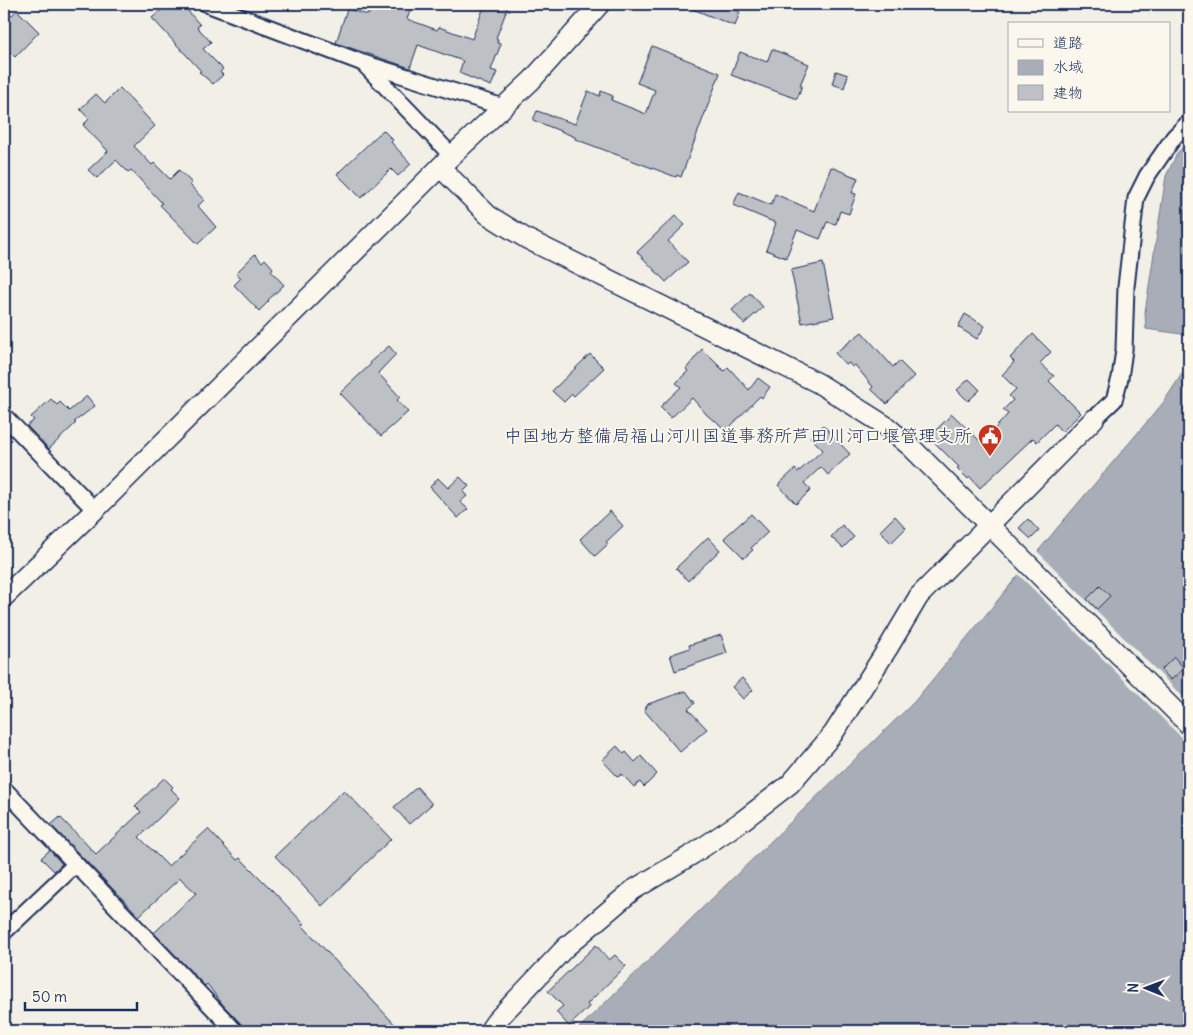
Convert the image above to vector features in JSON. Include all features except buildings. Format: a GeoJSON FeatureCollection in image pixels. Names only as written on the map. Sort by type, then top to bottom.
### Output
{"type":"FeatureCollection","features":[{"type":"Feature","properties":{"kind":"street"},"geometry":{"type":"LineString","coordinates":[[207,4],[363,63],[503,107]]}},
{"type":"Feature","properties":{"kind":"street"},"geometry":{"type":"LineString","coordinates":[[4,597],[95,510],[446,162],[532,80],[600,4]]}},
{"type":"Feature","properties":{"kind":"street"},"geometry":{"type":"LineString","coordinates":[[363,63],[488,215],[527,239],[818,383],[886,426],[911,447],[1189,725]]}},
{"type":"Feature","properties":{"kind":"street"},"geometry":{"type":"LineString","coordinates":[[489,1031],[496,1021],[566,947],[633,890],[734,827],[790,784],[833,734],[919,596],[1114,400],[1120,378],[1124,350],[1126,287],[1136,198],[1147,176],[1174,137],[1189,122]]}},
{"type":"Feature","properties":{"kind":"street"},"geometry":{"type":"LineString","coordinates":[[4,416],[95,510]]}},
{"type":"Feature","properties":{"kind":"street"},"geometry":{"type":"LineString","coordinates":[[4,789],[235,1031]]}},
{"type":"Feature","properties":{"kind":"street"},"geometry":{"type":"LineString","coordinates":[[4,932],[76,864]]}},
{"type":"Feature","properties":{"kind":"water"},"geometry":{"type":"Polygon","coordinates":[[[1189,141],[1189,335],[1146,329],[1145,312],[1166,176],[1178,152],[1189,141]]]}},
{"type":"Feature","properties":{"kind":"water"},"geometry":{"type":"Polygon","coordinates":[[[1189,363],[1189,1031],[576,1031],[914,702],[1163,403],[1189,363]]]}},
{"type":"Feature","properties":{"kind":"pier"},"geometry":{"type":"Polygon","coordinates":[[[1036,550],[1189,703],[1189,745],[1017,573],[1036,550]]]}},
{"type":"Feature","properties":{"kind":"place","name":"中国地方整備局福山河川国道事務所芦田川河口堰管理支所"},"geometry":{"type":"Point","coordinates":[990,457]}}]}
